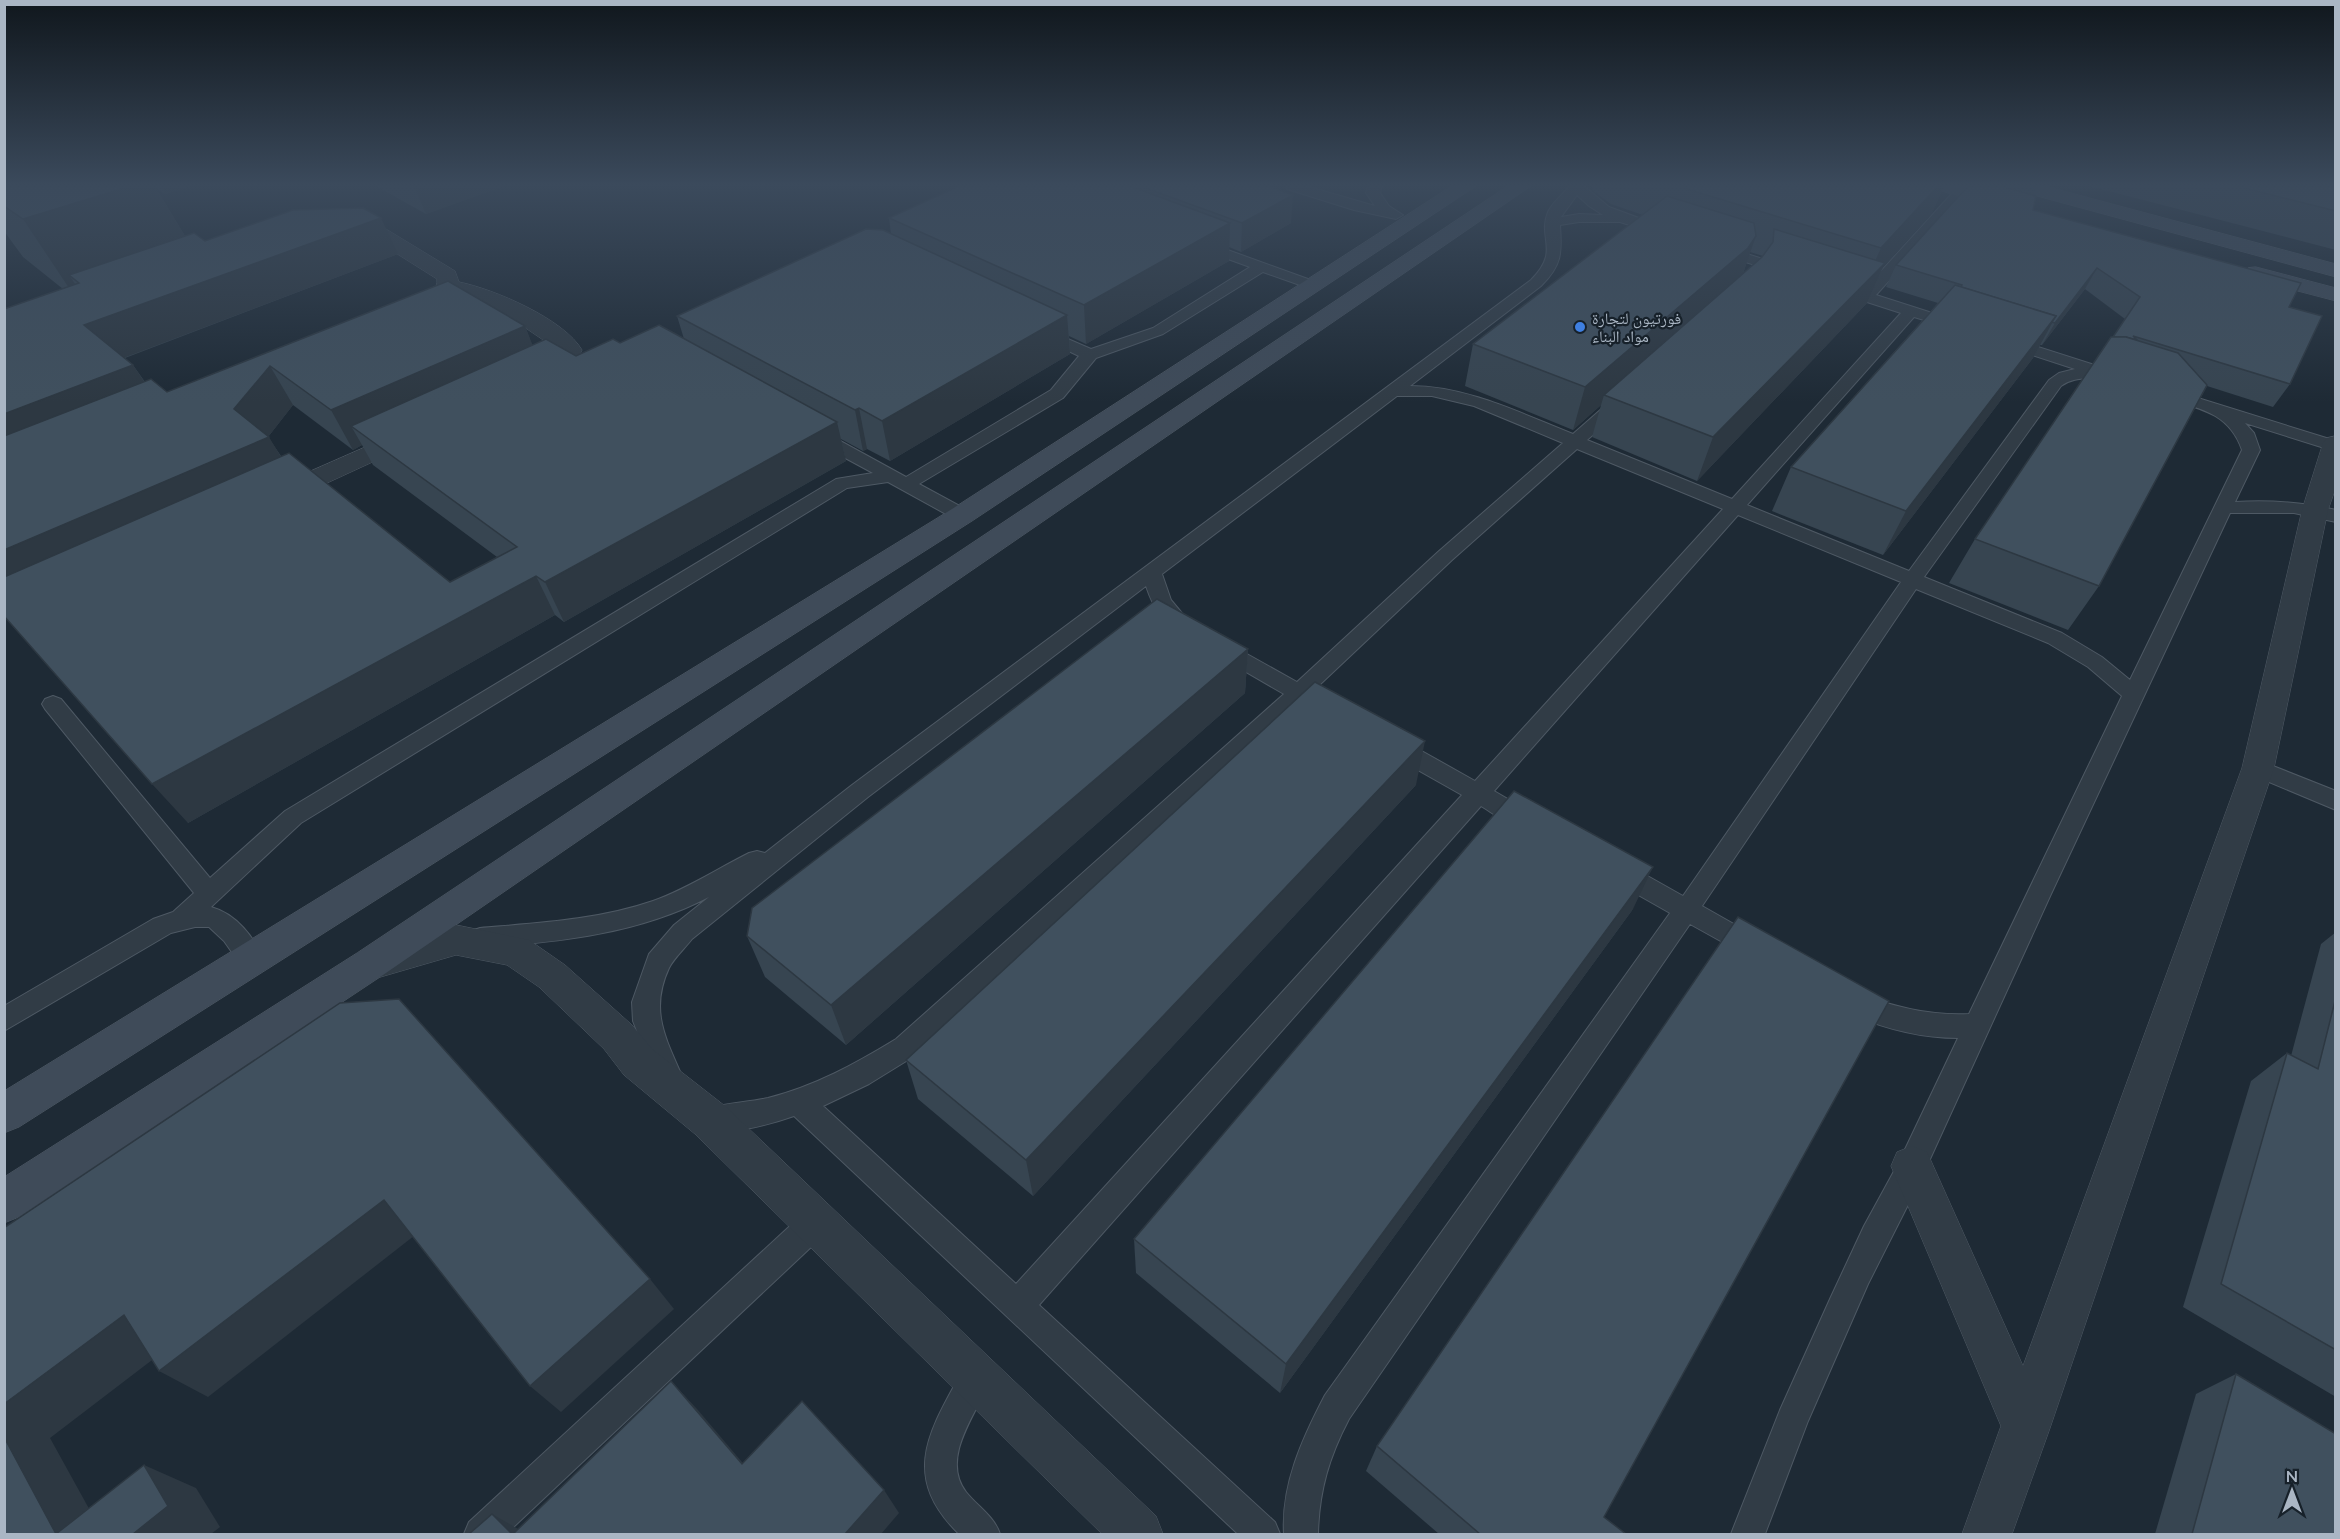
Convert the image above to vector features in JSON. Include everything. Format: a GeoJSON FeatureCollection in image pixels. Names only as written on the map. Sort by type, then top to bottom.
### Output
{"type":"FeatureCollection","features":[{"type":"Feature","properties":{"kind":"main road"},"geometry":{"type":"LineString","coordinates":[[4,1114],[962,515],[1314,286],[1351,258]]}},
{"type":"Feature","properties":{"kind":"main road"},"geometry":{"type":"LineString","coordinates":[[4,1202],[370,964],[1415,258]]}},
{"type":"Feature","properties":{"kind":"main road"},"geometry":{"type":"LineString","coordinates":[[2288,258],[2336,271]]}},
{"type":"Feature","properties":{"kind":"main road"},"geometry":{"type":"LineString","coordinates":[[2234,267],[2336,295]]}},
{"type":"Feature","properties":{"kind":"street"},"geometry":{"type":"LineString","coordinates":[[400,317],[435,301],[448,286],[449,281],[443,272],[421,258]]}},
{"type":"Feature","properties":{"kind":"street"},"geometry":{"type":"LineString","coordinates":[[448,286],[492,298],[566,343],[570,350],[567,358],[558,367],[513,388]]}},
{"type":"Feature","properties":{"kind":"street"},"geometry":{"type":"LineString","coordinates":[[253,507],[427,428]]}},
{"type":"Feature","properties":{"kind":"street"},"geometry":{"type":"LineString","coordinates":[[1988,1534],[2258,768],[2325,513],[2335,445]]}},
{"type":"Feature","properties":{"kind":"street"},"geometry":{"type":"LineString","coordinates":[[370,964],[456,940],[516,951],[532,961],[571,992],[618,1037],[638,1062],[710,1120],[1138,1534]]}},
{"type":"Feature","properties":{"kind":"street"},"geometry":{"type":"LineString","coordinates":[[1912,1166],[2026,1428]]}},
{"type":"Feature","properties":{"kind":"lane"},"geometry":{"type":"LineString","coordinates":[[1236,258],[1314,286]]}},
{"type":"Feature","properties":{"kind":"lane"},"geometry":{"type":"LineString","coordinates":[[674,1090],[646,1021],[645,1002],[658,962],[683,932],[800,836],[1525,292],[1546,273],[1553,258]]}},
{"type":"Feature","properties":{"kind":"lane"},"geometry":{"type":"LineString","coordinates":[[1744,258],[1801,276]]}},
{"type":"Feature","properties":{"kind":"lane"},"geometry":{"type":"LineString","coordinates":[[1866,297],[1898,258]]}},
{"type":"Feature","properties":{"kind":"lane"},"geometry":{"type":"LineString","coordinates":[[1748,259],[1752,267],[1749,285]]}},
{"type":"Feature","properties":{"kind":"lane"},"geometry":{"type":"LineString","coordinates":[[182,918],[293,817],[842,483],[899,480],[1057,394],[1067,386],[1082,362],[1090,355],[1158,331],[1261,267]]}},
{"type":"Feature","properties":{"kind":"lane"},"geometry":{"type":"LineString","coordinates":[[1823,283],[1944,322]]}},
{"type":"Feature","properties":{"kind":"lane"},"geometry":{"type":"LineString","coordinates":[[1017,1306],[1911,311]]}},
{"type":"Feature","properties":{"kind":"lane"},"geometry":{"type":"LineString","coordinates":[[1026,325],[1090,355]]}},
{"type":"Feature","properties":{"kind":"lane"},"geometry":{"type":"LineString","coordinates":[[1301,1534],[1305,1482],[1318,1442],[1337,1407],[1687,909],[1913,579],[2055,383],[2061,377],[2073,374],[2106,373],[1989,336]]}},
{"type":"Feature","properties":{"kind":"lane"},"geometry":{"type":"LineString","coordinates":[[710,1120],[745,1117],[832,1090],[871,1070],[906,1047],[1299,692],[1445,556],[1637,387]]}},
{"type":"Feature","properties":{"kind":"lane"},"geometry":{"type":"LineString","coordinates":[[2156,389],[2335,445]]}},
{"type":"Feature","properties":{"kind":"lane"},"geometry":{"type":"LineString","coordinates":[[1393,391],[1432,391],[1464,397],[1576,441],[2055,638],[2095,662],[2134,694]]}},
{"type":"Feature","properties":{"kind":"lane"},"geometry":{"type":"LineString","coordinates":[[1748,1534],[1793,1419],[1836,1321],[1877,1233],[1912,1166],[1976,1025],[2251,450],[2245,433],[2221,410]]}},
{"type":"Feature","properties":{"kind":"lane"},"geometry":{"type":"LineString","coordinates":[[801,426],[962,515]]}},
{"type":"Feature","properties":{"kind":"lane"},"geometry":{"type":"LineString","coordinates":[[2223,508],[2261,506],[2325,513]]}},
{"type":"Feature","properties":{"kind":"lane"},"geometry":{"type":"LineString","coordinates":[[1152,572],[1154,586],[1161,602],[1188,630],[1328,709]]}},
{"type":"Feature","properties":{"kind":"lane"},"geometry":{"type":"LineString","coordinates":[[53,705],[209,894]]}},
{"type":"Feature","properties":{"kind":"lane"},"geometry":{"type":"LineString","coordinates":[[1378,737],[1550,833]]}},
{"type":"Feature","properties":{"kind":"lane"},"geometry":{"type":"LineString","coordinates":[[2258,768],[2336,801]]}},
{"type":"Feature","properties":{"kind":"lane"},"geometry":{"type":"LineString","coordinates":[[456,940],[558,931],[607,923],[655,910],[800,836]]}},
{"type":"Feature","properties":{"kind":"lane"},"geometry":{"type":"LineString","coordinates":[[1603,862],[1775,959]]}},
{"type":"Feature","properties":{"kind":"lane"},"geometry":{"type":"LineString","coordinates":[[4,1020],[162,926],[182,918],[201,916],[217,918],[228,926],[252,960]]}},
{"type":"Feature","properties":{"kind":"lane"},"geometry":{"type":"LineString","coordinates":[[1834,993],[1882,1016],[1906,1022],[1930,1027],[1976,1025]]}},
{"type":"Feature","properties":{"kind":"lane"},"geometry":{"type":"LineString","coordinates":[[799,1102],[1263,1534]]}},
{"type":"Feature","properties":{"kind":"lane"},"geometry":{"type":"LineString","coordinates":[[481,1534],[815,1222]]}},
{"type":"Feature","properties":{"kind":"lane"},"geometry":{"type":"LineString","coordinates":[[976,1377],[951,1427],[940,1462],[942,1482],[948,1496],[983,1534]]}},
{"type":"Feature","properties":{"kind":"building"},"geometry":{"type":"Polygon","coordinates":[[[120,258],[270,258],[84,325],[133,365],[4,414],[4,309],[79,283],[69,275],[120,258]]]}},
{"type":"Feature","properties":{"kind":"building"},"geometry":{"type":"Polygon","coordinates":[[[803,258],[943,258],[1067,315],[882,421],[859,408],[855,410],[677,316],[803,258]]]}},
{"type":"Feature","properties":{"kind":"building"},"geometry":{"type":"Polygon","coordinates":[[[978,258],[1168,258],[1084,305],[978,258]]]}},
{"type":"Feature","properties":{"kind":"building"},"geometry":{"type":"Polygon","coordinates":[[[1586,258],[1736,258],[1585,387],[1473,344],[1586,258]]]}},
{"type":"Feature","properties":{"kind":"building"},"geometry":{"type":"Polygon","coordinates":[[[1761,258],[1868,258],[1885,263],[1713,437],[1604,395],[1761,258]]]}},
{"type":"Feature","properties":{"kind":"building"},"geometry":{"type":"Polygon","coordinates":[[[1903,258],[2209,258],[2301,283],[2289,307],[2322,316],[2290,384],[2133,336],[2137,340],[2113,337],[2140,297],[2097,268],[2055,323],[2052,322],[2056,316],[1896,265],[1903,258]]]}},
{"type":"Feature","properties":{"kind":"building"},"geometry":{"type":"Polygon","coordinates":[[[448,281],[525,326],[331,410],[270,366],[234,409],[269,437],[4,550],[4,436],[151,379],[167,392],[448,281]]]}},
{"type":"Feature","properties":{"kind":"building"},"geometry":{"type":"Polygon","coordinates":[[[1955,285],[2056,316],[1906,511],[1791,467],[1955,285]]]}},
{"type":"Feature","properties":{"kind":"building"},"geometry":{"type":"Polygon","coordinates":[[[659,325],[837,422],[545,582],[536,576],[152,784],[4,616],[4,577],[289,453],[450,582],[517,547],[351,426],[546,339],[576,356],[613,339],[620,343],[659,325]]]}},
{"type":"Feature","properties":{"kind":"building"},"geometry":{"type":"Polygon","coordinates":[[[2111,337],[2126,337],[2178,353],[2207,385],[2099,586],[1975,539],[2111,337]]]}},
{"type":"Feature","properties":{"kind":"building"},"geometry":{"type":"Polygon","coordinates":[[[1157,599],[1248,649],[831,1005],[747,936],[752,908],[1157,599]]]}},
{"type":"Feature","properties":{"kind":"building"},"geometry":{"type":"Polygon","coordinates":[[[1315,682],[1425,741],[1026,1160],[906,1060],[1315,682]]]}},
{"type":"Feature","properties":{"kind":"building"},"geometry":{"type":"Polygon","coordinates":[[[1514,791],[1653,867],[1286,1364],[1134,1239],[1514,791]]]}},
{"type":"Feature","properties":{"kind":"building"},"geometry":{"type":"Polygon","coordinates":[[[1738,917],[1889,1001],[1604,1517],[1626,1534],[1480,1534],[1377,1446],[1738,917]]]}},
{"type":"Feature","properties":{"kind":"building"},"geometry":{"type":"Polygon","coordinates":[[[2336,997],[2336,1350],[2221,1284],[2287,1053],[2318,1069],[2336,997]]]}},
{"type":"Feature","properties":{"kind":"building"},"geometry":{"type":"Polygon","coordinates":[[[399,999],[650,1279],[530,1386],[384,1200],[159,1371],[124,1315],[4,1404],[4,1228],[340,1003],[399,999]]]}},
{"type":"Feature","properties":{"kind":"building"},"geometry":{"type":"Polygon","coordinates":[[[2236,1374],[2336,1434],[2336,1534],[2192,1534],[2236,1374]]]}},
{"type":"Feature","properties":{"kind":"building"},"geometry":{"type":"Polygon","coordinates":[[[671,1381],[742,1464],[802,1401],[884,1490],[845,1534],[513,1534],[671,1381]]]}},
{"type":"Feature","properties":{"kind":"building"},"geometry":{"type":"Polygon","coordinates":[[[4,1437],[56,1534],[4,1534],[4,1437]]]}},
{"type":"Feature","properties":{"kind":"building"},"geometry":{"type":"Polygon","coordinates":[[[144,1465],[168,1506],[133,1534],[56,1534],[144,1465]]]}},
{"type":"Feature","properties":{"kind":"building"},"geometry":{"type":"Polygon","coordinates":[[[492,1514],[512,1534],[469,1534],[492,1514]]]}},
{"type":"Feature","properties":{"kind":"place","name":"فورتيون لتجارة مواد البناء"},"geometry":{"type":"Point","coordinates":[1580,327]}}]}
